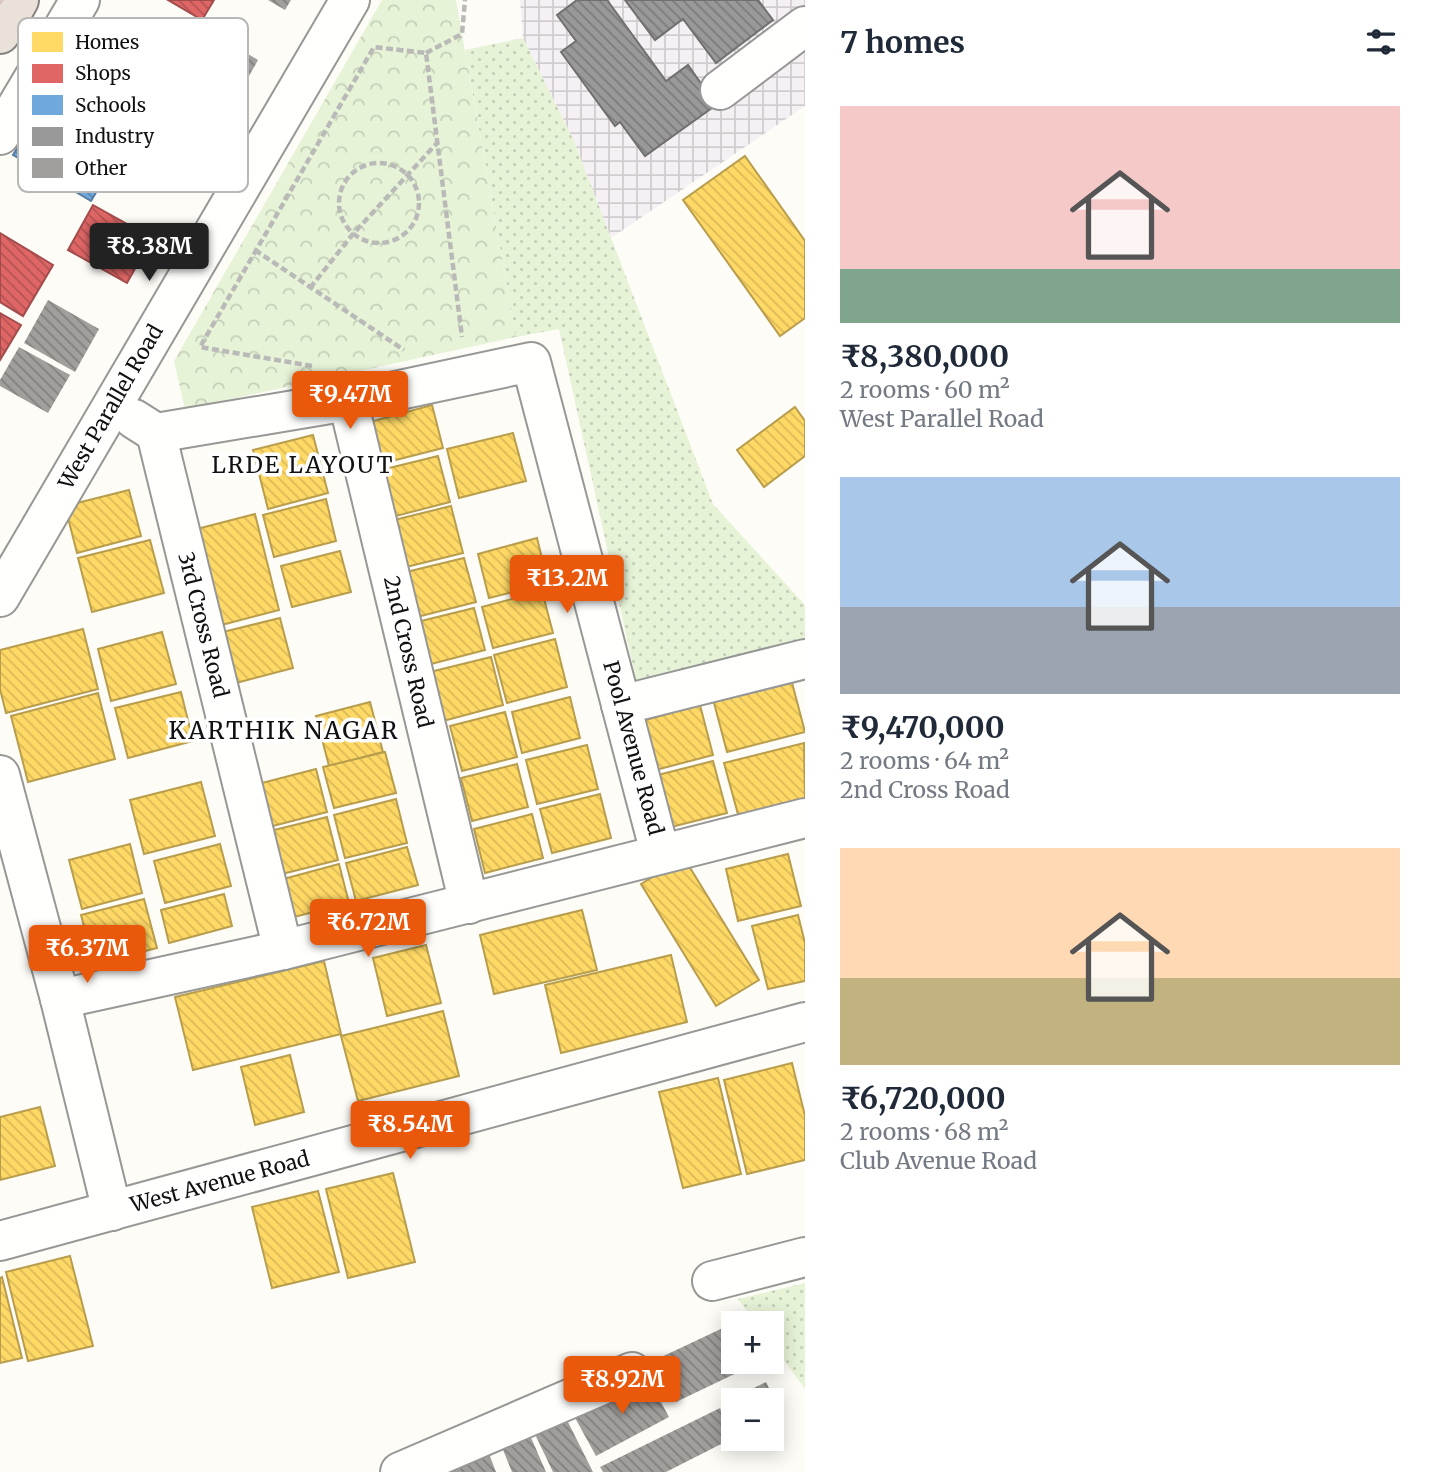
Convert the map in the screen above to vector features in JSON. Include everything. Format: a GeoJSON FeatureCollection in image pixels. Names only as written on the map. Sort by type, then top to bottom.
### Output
{"type":"FeatureCollection","features":[{"type":"Feature","properties":{"kind":"highway"},"geometry":{"type":"LineString","coordinates":[[0,34],[19,0]]}},
{"type":"Feature","properties":{"kind":"street"},"geometry":{"type":"LineString","coordinates":[[69,18],[80,0]]}},
{"type":"Feature","properties":{"kind":"street","name":"West Parallel Road"},"geometry":{"type":"LineString","coordinates":[[248,174],[350,0]]}},
{"type":"Feature","properties":{"kind":"street"},"geometry":{"type":"LineString","coordinates":[[720,90],[805,26]]}},
{"type":"Feature","properties":{"kind":"street"},"geometry":{"type":"LineString","coordinates":[[0,135],[18,105]]}},
{"type":"Feature","properties":{"kind":"street","name":"West Parallel Road"},"geometry":{"type":"LineString","coordinates":[[0,597],[237,192]]}},
{"type":"Feature","properties":{"kind":"street","name":"Pool Avenue Road"},"geometry":{"type":"LineString","coordinates":[[156,433],[348,401],[531,362],[660,853]]}},
{"type":"Feature","properties":{"kind":"street","name":"2nd Cross Road"},"geometry":{"type":"LineString","coordinates":[[348,401],[469,904]]}},
{"type":"Feature","properties":{"kind":"street"},"geometry":{"type":"LineString","coordinates":[[113,404],[156,433]]}},
{"type":"Feature","properties":{"kind":"street","name":"3rd Cross Road"},"geometry":{"type":"LineString","coordinates":[[156,433],[283,950]]}},
{"type":"Feature","properties":{"kind":"street"},"geometry":{"type":"LineString","coordinates":[[621,705],[805,659]]}},
{"type":"Feature","properties":{"kind":"street"},"geometry":{"type":"LineString","coordinates":[[0,775],[60,999],[112,1211]]}},
{"type":"Feature","properties":{"kind":"street"},"geometry":{"type":"LineString","coordinates":[[60,999],[283,950],[805,818]]}},
{"type":"Feature","properties":{"kind":"street","name":"West Avenue Road"},"geometry":{"type":"LineString","coordinates":[[0,1241],[805,1022]]}},
{"type":"Feature","properties":{"kind":"street"},"geometry":{"type":"LineString","coordinates":[[712,1281],[805,1257]]}},
{"type":"Feature","properties":{"kind":"street"},"geometry":{"type":"LineString","coordinates":[[400,1472],[632,1372]]}},
{"type":"Feature","properties":{"kind":"path"},"geometry":{"type":"LineString","coordinates":[[325,365],[313,366],[200,347],[374,47],[426,52],[462,34],[465,0]]}},
{"type":"Feature","properties":{"kind":"path"},"geometry":{"type":"LineString","coordinates":[[426,52],[463,341]]}},
{"type":"Feature","properties":{"kind":"path"},"geometry":{"type":"LineString","coordinates":[[310,288],[353,234],[438,142]]}},
{"type":"Feature","properties":{"kind":"path"},"geometry":{"type":"LineString","coordinates":[[372,163],[385,163],[408,174],[416,186],[419,213],[404,235],[378,243],[365,241],[353,234],[344,224],[339,199],[342,186],[350,175],[360,167],[372,163]]}},
{"type":"Feature","properties":{"kind":"path"},"geometry":{"type":"LineString","coordinates":[[255,250],[410,354],[398,355]]}},
{"type":"Feature","properties":{"kind":"shaded area"},"geometry":{"type":"Polygon","coordinates":[[[520,0],[805,0],[805,106],[611,238],[574,141],[523,38],[520,0]]]}},
{"type":"Feature","properties":{"kind":"green space"},"geometry":{"type":"Polygon","coordinates":[[[382,0],[456,0],[516,337],[185,409],[174,361],[382,0]]]}},
{"type":"Feature","properties":{"kind":"green space"},"geometry":{"type":"Polygon","coordinates":[[[523,38],[574,141],[713,504],[805,605],[805,647],[638,689],[559,329],[516,337],[465,50],[523,38]]]}},
{"type":"Feature","properties":{"kind":"green space"},"geometry":{"type":"Polygon","coordinates":[[[805,1283],[805,1389],[784,1360],[784,1311],[747,1311],[738,1299],[805,1283]]]}},
{"type":"Feature","properties":{"kind":"building: Homes"},"geometry":{"type":"Polygon","coordinates":[[[745,156],[805,241],[805,318],[780,336],[683,200],[745,156]]]}},
{"type":"Feature","properties":{"kind":"building: Homes"},"geometry":{"type":"Polygon","coordinates":[[[432,405],[443,448],[380,464],[370,422],[432,405]]]}},
{"type":"Feature","properties":{"kind":"building: Homes"},"geometry":{"type":"Polygon","coordinates":[[[795,407],[805,421],[805,456],[764,487],[737,450],[795,407]]]}},
{"type":"Feature","properties":{"kind":"building: Homes"},"geometry":{"type":"Polygon","coordinates":[[[513,433],[526,481],[459,498],[447,449],[513,433]]]}},
{"type":"Feature","properties":{"kind":"building: Homes"},"geometry":{"type":"Polygon","coordinates":[[[313,435],[328,493],[268,509],[253,450],[313,435]]]}},
{"type":"Feature","properties":{"kind":"building: Homes"},"geometry":{"type":"Polygon","coordinates":[[[438,456],[450,502],[384,519],[373,472],[438,456]]]}},
{"type":"Feature","properties":{"kind":"building: Homes"},"geometry":{"type":"Polygon","coordinates":[[[129,490],[141,536],[77,553],[65,506],[129,490]]]}},
{"type":"Feature","properties":{"kind":"building: Homes"},"geometry":{"type":"Polygon","coordinates":[[[326,499],[336,541],[274,557],[263,515],[326,499]]]}},
{"type":"Feature","properties":{"kind":"building: Homes"},"geometry":{"type":"Polygon","coordinates":[[[451,506],[463,553],[398,569],[386,522],[451,506]]]}},
{"type":"Feature","properties":{"kind":"building: Homes"},"geometry":{"type":"Polygon","coordinates":[[[255,514],[279,610],[214,627],[189,531],[255,514]]]}},
{"type":"Feature","properties":{"kind":"building: Homes"},"geometry":{"type":"Polygon","coordinates":[[[537,538],[548,583],[489,598],[478,554],[537,538]]]}},
{"type":"Feature","properties":{"kind":"building: Homes"},"geometry":{"type":"Polygon","coordinates":[[[150,540],[164,593],[92,612],[78,558],[150,540]]]}},
{"type":"Feature","properties":{"kind":"building: Homes"},"geometry":{"type":"Polygon","coordinates":[[[340,551],[351,592],[292,607],[281,566],[340,551]]]}},
{"type":"Feature","properties":{"kind":"building: Homes"},"geometry":{"type":"Polygon","coordinates":[[[464,558],[476,602],[413,618],[402,573],[464,558]]]}},
{"type":"Feature","properties":{"kind":"building: Homes"},"geometry":{"type":"Polygon","coordinates":[[[542,591],[553,633],[493,648],[482,607],[542,591]]]}},
{"type":"Feature","properties":{"kind":"building: Homes"},"geometry":{"type":"Polygon","coordinates":[[[474,608],[485,650],[431,664],[421,621],[474,608]]]}},
{"type":"Feature","properties":{"kind":"building: Homes"},"geometry":{"type":"Polygon","coordinates":[[[280,618],[293,668],[236,683],[223,632],[280,618]]]}},
{"type":"Feature","properties":{"kind":"building: Homes"},"geometry":{"type":"Polygon","coordinates":[[[83,629],[98,689],[6,713],[0,689],[0,650],[83,629]]]}},
{"type":"Feature","properties":{"kind":"building: Homes"},"geometry":{"type":"Polygon","coordinates":[[[162,632],[176,684],[111,701],[98,649],[162,632]]]}},
{"type":"Feature","properties":{"kind":"building: Homes"},"geometry":{"type":"Polygon","coordinates":[[[555,639],[567,687],[507,703],[494,655],[555,639]]]}},
{"type":"Feature","properties":{"kind":"building: Homes"},"geometry":{"type":"Polygon","coordinates":[[[491,657],[503,705],[443,721],[430,672],[491,657]]]}},
{"type":"Feature","properties":{"kind":"building: Homes"},"geometry":{"type":"Polygon","coordinates":[[[791,679],[805,732],[727,752],[713,699],[791,679]]]}},
{"type":"Feature","properties":{"kind":"building: Homes"},"geometry":{"type":"Polygon","coordinates":[[[181,692],[193,741],[128,758],[115,708],[181,692]]]}},
{"type":"Feature","properties":{"kind":"building: Homes"},"geometry":{"type":"Polygon","coordinates":[[[98,693],[115,759],[28,782],[11,716],[98,693]]]}},
{"type":"Feature","properties":{"kind":"building: Homes"},"geometry":{"type":"Polygon","coordinates":[[[570,697],[580,738],[522,753],[512,712],[570,697]]]}},
{"type":"Feature","properties":{"kind":"building: Homes"},"geometry":{"type":"Polygon","coordinates":[[[370,702],[383,752],[329,766],[316,716],[370,702]]]}},
{"type":"Feature","properties":{"kind":"building: Homes"},"geometry":{"type":"Polygon","coordinates":[[[700,705],[713,755],[648,772],[635,723],[700,705]]]}},
{"type":"Feature","properties":{"kind":"building: Homes"},"geometry":{"type":"Polygon","coordinates":[[[505,712],[517,757],[462,771],[450,726],[505,712]]]}},
{"type":"Feature","properties":{"kind":"building: Homes"},"geometry":{"type":"Polygon","coordinates":[[[804,743],[805,801],[739,818],[724,763],[804,743]]]}},
{"type":"Feature","properties":{"kind":"building: Homes"},"geometry":{"type":"Polygon","coordinates":[[[587,745],[598,789],[537,804],[526,760],[587,745]]]}},
{"type":"Feature","properties":{"kind":"building: Homes"},"geometry":{"type":"Polygon","coordinates":[[[385,752],[396,793],[334,808],[323,767],[385,752]]]}},
{"type":"Feature","properties":{"kind":"building: Homes"},"geometry":{"type":"Polygon","coordinates":[[[713,761],[727,813],[663,829],[650,777],[713,761]]]}},
{"type":"Feature","properties":{"kind":"building: Homes"},"geometry":{"type":"Polygon","coordinates":[[[517,764],[528,807],[472,821],[461,778],[517,764]]]}},
{"type":"Feature","properties":{"kind":"building: Homes"},"geometry":{"type":"Polygon","coordinates":[[[316,769],[327,812],[265,828],[254,785],[316,769]]]}},
{"type":"Feature","properties":{"kind":"building: Homes"},"geometry":{"type":"Polygon","coordinates":[[[201,782],[215,836],[144,854],[130,800],[201,782]]]}},
{"type":"Feature","properties":{"kind":"building: Homes"},"geometry":{"type":"Polygon","coordinates":[[[600,794],[611,838],[552,853],[540,809],[600,794]]]}},
{"type":"Feature","properties":{"kind":"building: Homes"},"geometry":{"type":"Polygon","coordinates":[[[396,799],[407,843],[345,858],[334,815],[396,799]]]}},
{"type":"Feature","properties":{"kind":"building: Homes"},"geometry":{"type":"Polygon","coordinates":[[[532,814],[543,858],[485,873],[474,829],[532,814]]]}},
{"type":"Feature","properties":{"kind":"building: Homes"},"geometry":{"type":"Polygon","coordinates":[[[327,817],[338,860],[278,875],[266,832],[327,817]]]}},
{"type":"Feature","properties":{"kind":"building: Homes"},"geometry":{"type":"Polygon","coordinates":[[[130,844],[142,893],[82,909],[69,860],[130,844]]]}},
{"type":"Feature","properties":{"kind":"building: Homes"},"geometry":{"type":"Polygon","coordinates":[[[220,844],[231,886],[165,903],[154,861],[220,844]]]}},
{"type":"Feature","properties":{"kind":"building: Homes"},"geometry":{"type":"Polygon","coordinates":[[[407,847],[418,885],[356,901],[346,863],[407,847]]]}},
{"type":"Feature","properties":{"kind":"building: Homes"},"geometry":{"type":"Polygon","coordinates":[[[788,854],[801,906],[738,921],[726,869],[788,854]]]}},
{"type":"Feature","properties":{"kind":"building: Homes"},"geometry":{"type":"Polygon","coordinates":[[[684,858],[759,980],[716,1006],[641,884],[684,858]]]}},
{"type":"Feature","properties":{"kind":"building: Homes"},"geometry":{"type":"Polygon","coordinates":[[[339,864],[349,903],[286,919],[276,881],[339,864]]]}},
{"type":"Feature","properties":{"kind":"building: Homes"},"geometry":{"type":"Polygon","coordinates":[[[224,894],[232,926],[169,943],[161,910],[224,894]]]}},
{"type":"Feature","properties":{"kind":"building: Homes"},"geometry":{"type":"Polygon","coordinates":[[[144,899],[157,948],[94,964],[81,915],[144,899]]]}},
{"type":"Feature","properties":{"kind":"building: Homes"},"geometry":{"type":"Polygon","coordinates":[[[582,910],[597,970],[494,994],[480,935],[582,910]]]}},
{"type":"Feature","properties":{"kind":"building: Homes"},"geometry":{"type":"Polygon","coordinates":[[[798,915],[805,943],[805,981],[768,989],[752,926],[798,915]]]}},
{"type":"Feature","properties":{"kind":"building: Homes"},"geometry":{"type":"Polygon","coordinates":[[[426,945],[441,1003],[387,1016],[373,958],[426,945]]]}},
{"type":"Feature","properties":{"kind":"building: Homes"},"geometry":{"type":"Polygon","coordinates":[[[671,955],[687,1022],[561,1053],[545,985],[671,955]]]}},
{"type":"Feature","properties":{"kind":"building: Homes"},"geometry":{"type":"Polygon","coordinates":[[[324,961],[341,1034],[193,1070],[175,997],[324,961]]]}},
{"type":"Feature","properties":{"kind":"building: Homes"},"geometry":{"type":"Polygon","coordinates":[[[443,1011],[459,1076],[358,1101],[341,1036],[443,1011]]]}},
{"type":"Feature","properties":{"kind":"building: Homes"},"geometry":{"type":"Polygon","coordinates":[[[290,1055],[304,1112],[255,1125],[241,1067],[290,1055]]]}},
{"type":"Feature","properties":{"kind":"building: Homes"},"geometry":{"type":"Polygon","coordinates":[[[792,1063],[805,1116],[805,1160],[747,1174],[724,1080],[792,1063]]]}},
{"type":"Feature","properties":{"kind":"building: Homes"},"geometry":{"type":"Polygon","coordinates":[[[718,1078],[741,1174],[683,1188],[659,1092],[718,1078]]]}},
{"type":"Feature","properties":{"kind":"building: Homes"},"geometry":{"type":"Polygon","coordinates":[[[40,1107],[55,1166],[0,1180],[0,1117],[40,1107]]]}},
{"type":"Feature","properties":{"kind":"building: Homes"},"geometry":{"type":"Polygon","coordinates":[[[393,1173],[415,1262],[348,1278],[326,1189],[393,1173]]]}},
{"type":"Feature","properties":{"kind":"building: Homes"},"geometry":{"type":"Polygon","coordinates":[[[318,1191],[339,1272],[272,1288],[252,1207],[318,1191]]]}},
{"type":"Feature","properties":{"kind":"building: Homes"},"geometry":{"type":"Polygon","coordinates":[[[70,1256],[93,1346],[28,1361],[6,1272],[70,1256]]]}},
{"type":"Feature","properties":{"kind":"building: Homes"},"geometry":{"type":"Polygon","coordinates":[[[2,1277],[22,1358],[0,1363],[0,1278],[2,1277]]]}},
{"type":"Feature","properties":{"kind":"building: Shops"},"geometry":{"type":"Polygon","coordinates":[[[168,0],[214,0],[203,18],[168,0]]]}},
{"type":"Feature","properties":{"kind":"building: Shops"},"geometry":{"type":"Polygon","coordinates":[[[93,205],[152,238],[127,283],[68,250],[93,205]]]}},
{"type":"Feature","properties":{"kind":"building: Shops"},"geometry":{"type":"Polygon","coordinates":[[[0,233],[53,265],[23,316],[0,302],[0,233]]]}},
{"type":"Feature","properties":{"kind":"building: Shops"},"geometry":{"type":"Polygon","coordinates":[[[0,313],[21,325],[0,360],[0,313]]]}},
{"type":"Feature","properties":{"kind":"building: Schools"},"geometry":{"type":"Polygon","coordinates":[[[76,192],[96,192],[91,201],[76,192]]]}},
{"type":"Feature","properties":{"kind":"building: Industry"},"geometry":{"type":"Polygon","coordinates":[[[577,0],[607,0],[666,81],[688,65],[716,105],[645,156],[620,122],[615,126],[561,52],[576,41],[557,15],[577,0]]]}},
{"type":"Feature","properties":{"kind":"building: Industry"},"geometry":{"type":"Polygon","coordinates":[[[625,0],[758,0],[773,20],[716,63],[683,19],[655,40],[625,0]]]}},
{"type":"Feature","properties":{"kind":"building: Other"},"geometry":{"type":"Polygon","coordinates":[[[268,0],[291,0],[285,10],[268,0]]]}},
{"type":"Feature","properties":{"kind":"building: Other"},"geometry":{"type":"Polygon","coordinates":[[[248,54],[258,60],[248,78],[248,54]]]}},
{"type":"Feature","properties":{"kind":"building: Other"},"geometry":{"type":"Polygon","coordinates":[[[48,300],[99,329],[75,372],[24,343],[48,300]]]}},
{"type":"Feature","properties":{"kind":"building: Other"},"geometry":{"type":"Polygon","coordinates":[[[19,347],[70,375],[48,413],[0,386],[0,380],[19,347]]]}},
{"type":"Feature","properties":{"kind":"building: Other"},"geometry":{"type":"Polygon","coordinates":[[[721,1329],[721,1374],[735,1374],[676,1402],[655,1360],[721,1329]]]}},
{"type":"Feature","properties":{"kind":"building: Other"},"geometry":{"type":"Polygon","coordinates":[[[647,1376],[669,1417],[596,1456],[574,1416],[647,1376]]]}},
{"type":"Feature","properties":{"kind":"building: Other"},"geometry":{"type":"Polygon","coordinates":[[[766,1382],[769,1388],[754,1388],[766,1382]]]}},
{"type":"Feature","properties":{"kind":"building: Other"},"geometry":{"type":"Polygon","coordinates":[[[720,1408],[721,1444],[666,1472],[603,1472],[600,1467],[720,1408]]]}},
{"type":"Feature","properties":{"kind":"building: Other"},"geometry":{"type":"Polygon","coordinates":[[[563,1412],[593,1472],[553,1472],[532,1428],[563,1412]]]}},
{"type":"Feature","properties":{"kind":"building: Other"},"geometry":{"type":"Polygon","coordinates":[[[529,1433],[546,1472],[512,1472],[501,1445],[529,1433]]]}},
{"type":"Feature","properties":{"kind":"building: Other"},"geometry":{"type":"Polygon","coordinates":[[[486,1446],[496,1472],[421,1472],[486,1446]]]}},
{"type":"Feature","properties":{"kind":"district","name":"LRDE LAYOUT"},"geometry":{"type":"Point","coordinates":[303,465]}},
{"type":"Feature","properties":{"kind":"district","name":"KARTHIK NAGAR"},"geometry":{"type":"Point","coordinates":[284,731]}}]}
